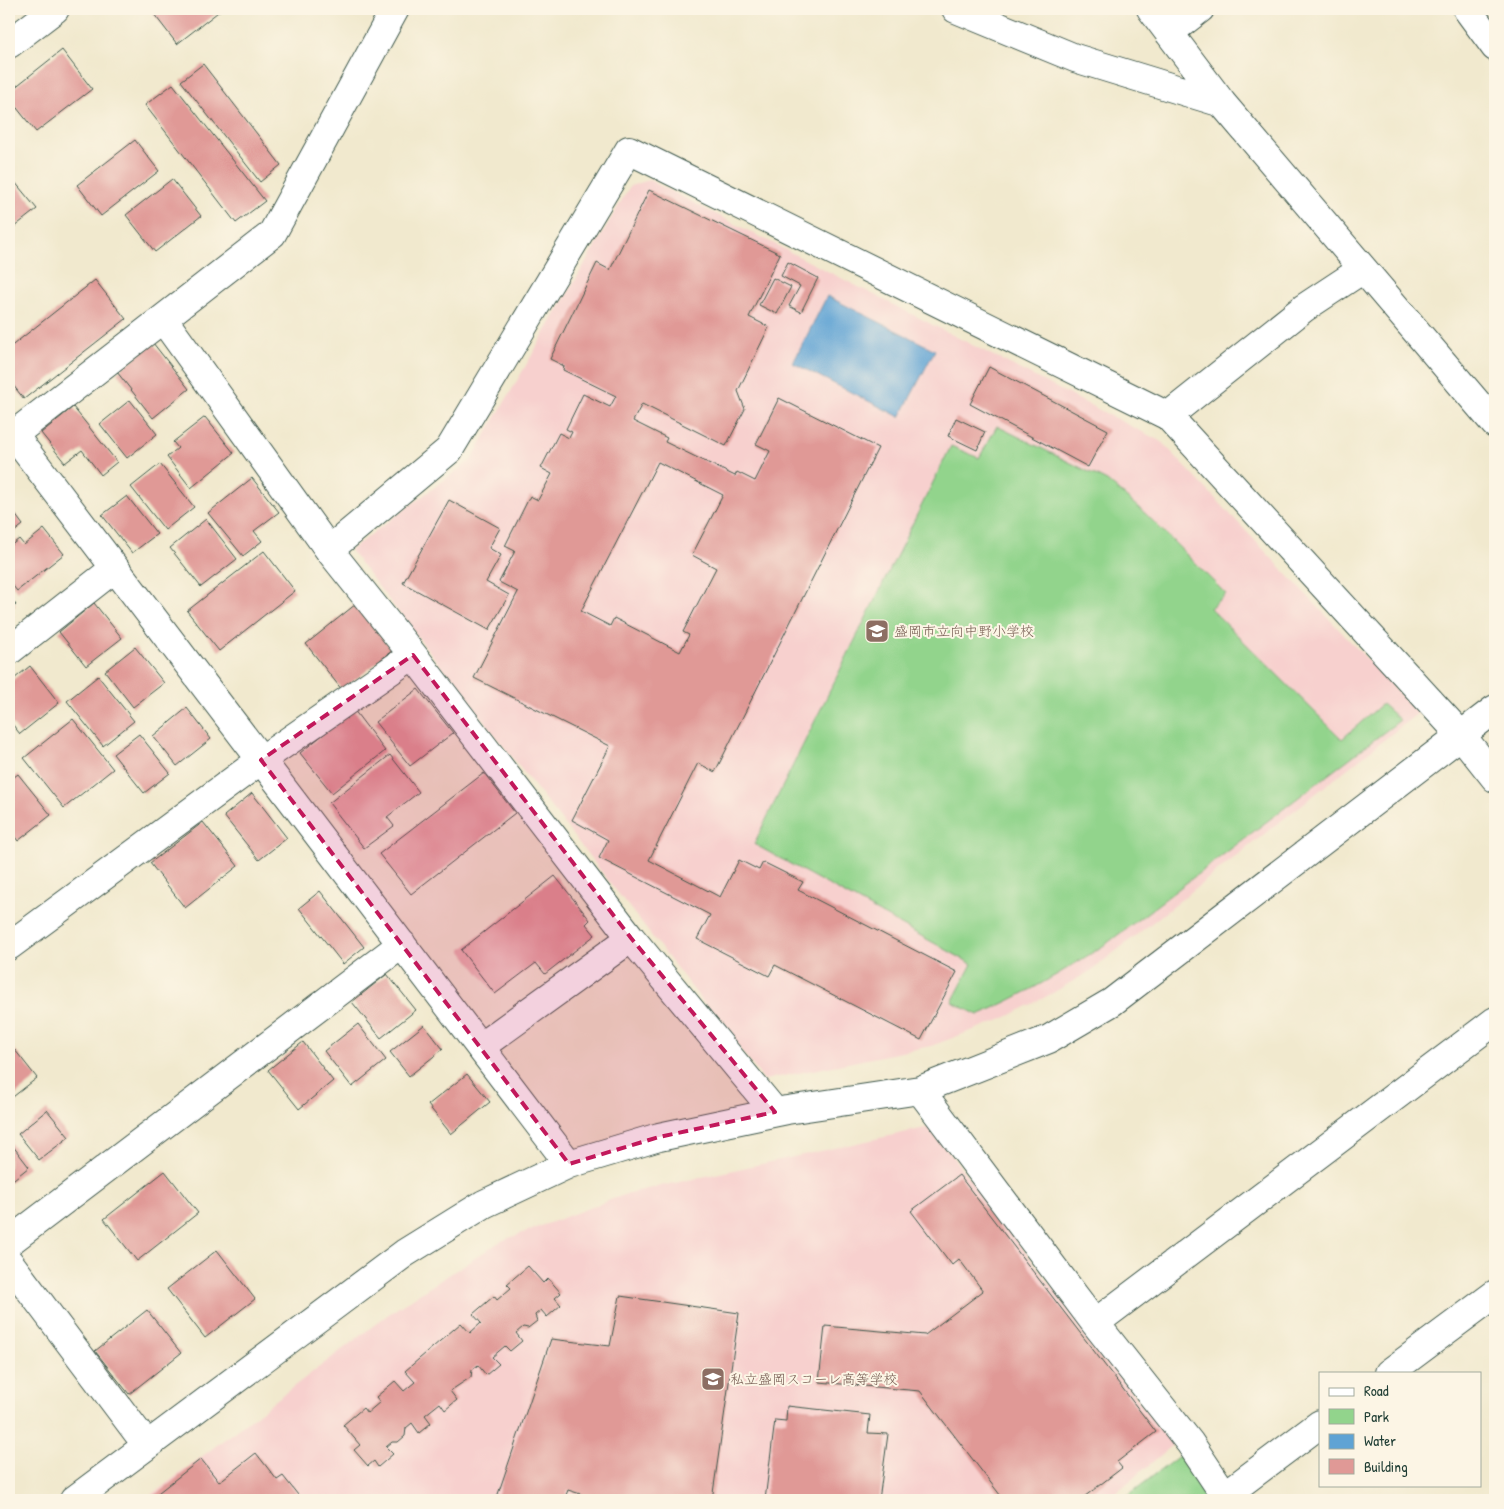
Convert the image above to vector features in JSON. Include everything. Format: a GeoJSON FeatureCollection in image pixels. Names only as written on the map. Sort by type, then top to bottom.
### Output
{"type":"FeatureCollection","features":[{"type":"Feature","properties":{"kind":"street"},"geometry":{"type":"LineString","coordinates":[[9,44],[55,9]]}},
{"type":"Feature","properties":{"kind":"street"},"geometry":{"type":"LineString","coordinates":[[395,9],[272,234],[11,432],[569,1164]]}},
{"type":"Feature","properties":{"kind":"street"},"geometry":{"type":"LineString","coordinates":[[956,9],[1075,58],[1222,103]]}},
{"type":"Feature","properties":{"kind":"street"},"geometry":{"type":"LineString","coordinates":[[1150,9],[1222,103],[1495,424]]}},
{"type":"Feature","properties":{"kind":"street"},"geometry":{"type":"LineString","coordinates":[[1169,33],[1200,9]]}},
{"type":"Feature","properties":{"kind":"street"},"geometry":{"type":"LineString","coordinates":[[1466,9],[1495,46]]}},
{"type":"Feature","properties":{"kind":"street"},"geometry":{"type":"LineString","coordinates":[[329,550],[449,450],[629,150],[1168,416],[1461,735],[1495,778]]}},
{"type":"Feature","properties":{"kind":"street"},"geometry":{"type":"LineString","coordinates":[[1168,416],[1304,308],[1363,269]]}},
{"type":"Feature","properties":{"kind":"street"},"geometry":{"type":"LineString","coordinates":[[163,318],[329,550],[413,655],[631,938],[775,1112]]}},
{"type":"Feature","properties":{"kind":"street"},"geometry":{"type":"LineString","coordinates":[[9,651],[115,568]]}},
{"type":"Feature","properties":{"kind":"street"},"geometry":{"type":"LineString","coordinates":[[9,946],[261,760],[413,655]]}},
{"type":"Feature","properties":{"kind":"street"},"geometry":{"type":"LineString","coordinates":[[74,1500],[146,1444],[404,1253],[484,1204],[569,1164],[659,1137],[775,1112],[920,1090],[1049,1039],[1112,1002],[1495,709]]}},
{"type":"Feature","properties":{"kind":"street"},"geometry":{"type":"LineString","coordinates":[[480,1047],[631,938]]}},
{"type":"Feature","properties":{"kind":"street"},"geometry":{"type":"LineString","coordinates":[[9,1242],[402,944]]}},
{"type":"Feature","properties":{"kind":"street"},"geometry":{"type":"LineString","coordinates":[[1095,1323],[1495,1021]]}},
{"type":"Feature","properties":{"kind":"street"},"geometry":{"type":"LineString","coordinates":[[920,1090],[1095,1323],[1190,1443],[1226,1498],[1319,1425]]}},
{"type":"Feature","properties":{"kind":"street"},"geometry":{"type":"LineString","coordinates":[[9,1262],[146,1444]]}},
{"type":"Feature","properties":{"kind":"street"},"geometry":{"type":"LineString","coordinates":[[1390,1372],[1495,1294]]}},
{"type":"Feature","properties":{"kind":"highlighted area"},"geometry":{"type":"Polygon","coordinates":[[[413,655],[631,938],[775,1112],[659,1137],[569,1164],[261,760],[413,655]]]}},
{"type":"Feature","properties":{"kind":"shaded area","name":"盛岡市立向中野小学校"},"geometry":{"type":"Polygon","coordinates":[[[649,180],[1162,442],[1418,713],[1092,970],[1051,994],[1003,1019],[931,1046],[764,1080],[350,550],[471,460],[630,186],[649,180]]]}},
{"type":"Feature","properties":{"kind":"shaded area","name":"私立盛岡スコーレ高等学校"},"geometry":{"type":"Polygon","coordinates":[[[930,1127],[1173,1445],[1107,1500],[145,1500],[390,1313],[501,1241],[629,1193],[930,1127]]]}},
{"type":"Feature","properties":{"kind":"green space"},"geometry":{"type":"Polygon","coordinates":[[[997,426],[1107,481],[1147,515],[1226,594],[1210,608],[1342,739],[1382,704],[1400,720],[1106,944],[1011,1000],[978,1015],[952,1002],[972,964],[754,844],[951,446],[979,458],[997,426]]]}},
{"type":"Feature","properties":{"kind":"green space"},"geometry":{"type":"Polygon","coordinates":[[[1179,1456],[1212,1500],[1122,1500],[1179,1456]]]}},
{"type":"Feature","properties":{"kind":"water"},"geometry":{"type":"Polygon","coordinates":[[[827,296],[935,350],[900,417],[793,363],[827,296]]]}},
{"type":"Feature","properties":{"kind":"building"},"geometry":{"type":"Polygon","coordinates":[[[150,9],[222,9],[177,44],[150,9]]]}},
{"type":"Feature","properties":{"kind":"building"},"geometry":{"type":"Polygon","coordinates":[[[62,50],[92,89],[36,132],[9,98],[9,92],[62,50]]]}},
{"type":"Feature","properties":{"kind":"building"},"geometry":{"type":"Polygon","coordinates":[[[203,64],[281,165],[260,182],[181,81],[203,64]]]}},
{"type":"Feature","properties":{"kind":"building"},"geometry":{"type":"Polygon","coordinates":[[[173,84],[265,201],[236,223],[145,105],[173,84]]]}},
{"type":"Feature","properties":{"kind":"building"},"geometry":{"type":"Polygon","coordinates":[[[135,140],[159,171],[101,216],[77,185],[135,140]]]}},
{"type":"Feature","properties":{"kind":"building"},"geometry":{"type":"Polygon","coordinates":[[[9,177],[37,209],[9,231],[9,177]]]}},
{"type":"Feature","properties":{"kind":"building"},"geometry":{"type":"Polygon","coordinates":[[[172,179],[201,216],[155,252],[126,215],[172,179]]]}},
{"type":"Feature","properties":{"kind":"building"},"geometry":{"type":"Polygon","coordinates":[[[649,190],[780,254],[749,317],[769,327],[738,391],[745,409],[726,446],[642,404],[633,421],[667,438],[665,442],[735,476],[737,472],[755,481],[770,451],[756,444],[779,398],[878,448],[715,772],[698,763],[649,860],[720,897],[739,860],[759,870],[763,862],[803,882],[798,890],[957,972],[921,1040],[775,965],[769,976],[697,939],[710,915],[599,858],[608,840],[572,820],[610,746],[474,678],[518,592],[499,582],[515,551],[505,546],[530,496],[538,500],[552,474],[541,468],[559,433],[569,438],[572,432],[566,429],[583,394],[610,407],[616,396],[563,370],[564,366],[550,359],[597,263],[610,270],[649,190]],[[658,462],[581,611],[610,626],[614,618],[680,652],[689,635],[683,632],[716,568],[692,555],[723,495],[658,462]]]}},
{"type":"Feature","properties":{"kind":"building"},"geometry":{"type":"Polygon","coordinates":[[[788,262],[818,278],[801,312],[789,306],[800,286],[781,276],[788,262]]]}},
{"type":"Feature","properties":{"kind":"building"},"geometry":{"type":"Polygon","coordinates":[[[773,278],[791,287],[777,314],[759,305],[773,278]]]}},
{"type":"Feature","properties":{"kind":"building"},"geometry":{"type":"Polygon","coordinates":[[[95,280],[126,319],[24,399],[9,380],[9,348],[95,280]]]}},
{"type":"Feature","properties":{"kind":"building"},"geometry":{"type":"Polygon","coordinates":[[[153,343],[189,389],[153,418],[117,372],[153,343]]]}},
{"type":"Feature","properties":{"kind":"building"},"geometry":{"type":"Polygon","coordinates":[[[989,367],[1108,430],[1088,467],[970,404],[989,367]]]}},
{"type":"Feature","properties":{"kind":"building"},"geometry":{"type":"Polygon","coordinates":[[[130,400],[157,434],[127,458],[100,424],[130,400]]]}},
{"type":"Feature","properties":{"kind":"building"},"geometry":{"type":"Polygon","coordinates":[[[73,407],[117,462],[101,475],[82,450],[65,463],[41,433],[73,407]]]}},
{"type":"Feature","properties":{"kind":"building"},"geometry":{"type":"Polygon","coordinates":[[[205,417],[234,453],[191,488],[167,457],[178,448],[173,442],[205,417]]]}},
{"type":"Feature","properties":{"kind":"building"},"geometry":{"type":"Polygon","coordinates":[[[956,418],[985,432],[977,450],[948,436],[956,418]]]}},
{"type":"Feature","properties":{"kind":"building"},"geometry":{"type":"Polygon","coordinates":[[[160,464],[194,507],[165,530],[131,487],[160,464]]]}},
{"type":"Feature","properties":{"kind":"building"},"geometry":{"type":"Polygon","coordinates":[[[252,478],[279,512],[254,531],[262,541],[243,556],[208,513],[252,478]]]}},
{"type":"Feature","properties":{"kind":"building"},"geometry":{"type":"Polygon","coordinates":[[[127,496],[157,534],[132,553],[102,515],[127,496]]]}},
{"type":"Feature","properties":{"kind":"building"},"geometry":{"type":"Polygon","coordinates":[[[449,500],[500,528],[489,548],[501,555],[486,582],[509,595],[489,630],[403,583],[449,500]]]}},
{"type":"Feature","properties":{"kind":"building"},"geometry":{"type":"Polygon","coordinates":[[[9,506],[23,525],[9,536],[9,506]]]}},
{"type":"Feature","properties":{"kind":"building"},"geometry":{"type":"Polygon","coordinates":[[[206,519],[237,559],[201,587],[170,548],[206,519]]]}},
{"type":"Feature","properties":{"kind":"building"},"geometry":{"type":"Polygon","coordinates":[[[44,529],[64,554],[17,591],[9,581],[9,547],[19,539],[24,545],[44,529]]]}},
{"type":"Feature","properties":{"kind":"building"},"geometry":{"type":"Polygon","coordinates":[[[264,551],[295,591],[219,651],[187,611],[264,551]]]}},
{"type":"Feature","properties":{"kind":"building"},"geometry":{"type":"Polygon","coordinates":[[[9,596],[16,605],[9,610],[9,596]]]}},
{"type":"Feature","properties":{"kind":"building"},"geometry":{"type":"Polygon","coordinates":[[[94,603],[122,638],[86,666],[59,632],[94,603]]]}},
{"type":"Feature","properties":{"kind":"building"},"geometry":{"type":"Polygon","coordinates":[[[356,604],[393,650],[342,690],[306,644],[356,604]]]}},
{"type":"Feature","properties":{"kind":"building"},"geometry":{"type":"Polygon","coordinates":[[[135,647],[164,683],[133,707],[105,671],[135,647]]]}},
{"type":"Feature","properties":{"kind":"building"},"geometry":{"type":"Polygon","coordinates":[[[30,666],[59,703],[20,734],[9,720],[9,683],[30,666]]]}},
{"type":"Feature","properties":{"kind":"building"},"geometry":{"type":"Polygon","coordinates":[[[98,676],[134,721],[103,746],[67,701],[98,676]]]}},
{"type":"Feature","properties":{"kind":"building"},"geometry":{"type":"Polygon","coordinates":[[[418,689],[453,733],[410,766],[375,722],[418,689]]]}},
{"type":"Feature","properties":{"kind":"building"},"geometry":{"type":"Polygon","coordinates":[[[187,708],[211,739],[177,766],[153,736],[187,708]]]}},
{"type":"Feature","properties":{"kind":"building"},"geometry":{"type":"Polygon","coordinates":[[[354,710],[385,751],[332,793],[300,753],[354,710]]]}},
{"type":"Feature","properties":{"kind":"building"},"geometry":{"type":"Polygon","coordinates":[[[73,719],[113,769],[64,808],[24,758],[73,719]]]}},
{"type":"Feature","properties":{"kind":"building"},"geometry":{"type":"Polygon","coordinates":[[[139,734],[170,773],[144,793],[113,754],[139,734]]]}},
{"type":"Feature","properties":{"kind":"building"},"geometry":{"type":"Polygon","coordinates":[[[390,755],[419,792],[387,817],[394,826],[364,848],[329,803],[390,755]]]}},
{"type":"Feature","properties":{"kind":"building"},"geometry":{"type":"Polygon","coordinates":[[[484,773],[515,813],[411,894],[379,854],[484,773]]]}},
{"type":"Feature","properties":{"kind":"building"},"geometry":{"type":"Polygon","coordinates":[[[18,774],[51,815],[18,841],[9,829],[9,781],[18,774]]]}},
{"type":"Feature","properties":{"kind":"building"},"geometry":{"type":"Polygon","coordinates":[[[252,793],[287,838],[259,860],[224,816],[252,793]]]}},
{"type":"Feature","properties":{"kind":"building"},"geometry":{"type":"Polygon","coordinates":[[[203,822],[238,866],[185,908],[150,863],[203,822]]]}},
{"type":"Feature","properties":{"kind":"building"},"geometry":{"type":"Polygon","coordinates":[[[555,876],[590,920],[586,924],[595,935],[545,974],[536,963],[495,994],[461,950],[555,876]]]}},
{"type":"Feature","properties":{"kind":"building"},"geometry":{"type":"Polygon","coordinates":[[[320,891],[364,947],[343,964],[299,908],[320,891]]]}},
{"type":"Feature","properties":{"kind":"building"},"geometry":{"type":"Polygon","coordinates":[[[387,974],[416,1010],[381,1038],[352,1002],[387,974]]]}},
{"type":"Feature","properties":{"kind":"building"},"geometry":{"type":"Polygon","coordinates":[[[358,1024],[386,1060],[352,1087],[324,1051],[358,1024]]]}},
{"type":"Feature","properties":{"kind":"building"},"geometry":{"type":"Polygon","coordinates":[[[424,1025],[443,1049],[409,1076],[390,1052],[424,1025]]]}},
{"type":"Feature","properties":{"kind":"building"},"geometry":{"type":"Polygon","coordinates":[[[303,1042],[333,1081],[299,1109],[268,1070],[303,1042]]]}},
{"type":"Feature","properties":{"kind":"building"},"geometry":{"type":"Polygon","coordinates":[[[15,1050],[37,1078],[9,1100],[9,1055],[15,1050]]]}},
{"type":"Feature","properties":{"kind":"building"},"geometry":{"type":"Polygon","coordinates":[[[467,1074],[490,1102],[451,1134],[428,1105],[467,1074]]]}},
{"type":"Feature","properties":{"kind":"building"},"geometry":{"type":"Polygon","coordinates":[[[47,1110],[69,1137],[39,1160],[18,1134],[47,1110]]]}},
{"type":"Feature","properties":{"kind":"building"},"geometry":{"type":"Polygon","coordinates":[[[9,1141],[29,1167],[9,1183],[9,1141]]]}},
{"type":"Feature","properties":{"kind":"building"},"geometry":{"type":"Polygon","coordinates":[[[165,1171],[198,1213],[137,1261],[104,1219],[165,1171]]]}},
{"type":"Feature","properties":{"kind":"building"},"geometry":{"type":"Polygon","coordinates":[[[959,1175],[1156,1432],[1117,1462],[1122,1468],[1080,1500],[1004,1500],[920,1391],[819,1382],[825,1326],[925,1335],[983,1291],[959,1259],[952,1265],[911,1211],[959,1175]]]}},
{"type":"Feature","properties":{"kind":"building"},"geometry":{"type":"Polygon","coordinates":[[[217,1250],[255,1299],[205,1338],[167,1289],[217,1250]]]}},
{"type":"Feature","properties":{"kind":"building"},"geometry":{"type":"Polygon","coordinates":[[[528,1266],[543,1283],[548,1278],[561,1293],[555,1298],[561,1305],[547,1317],[541,1310],[535,1315],[537,1321],[528,1328],[523,1327],[516,1333],[522,1341],[510,1351],[505,1346],[492,1357],[499,1364],[486,1375],[478,1365],[472,1370],[471,1377],[450,1391],[457,1400],[445,1410],[440,1403],[425,1415],[431,1423],[419,1433],[412,1423],[406,1428],[405,1436],[398,1442],[392,1442],[386,1447],[393,1454],[378,1467],[374,1461],[368,1466],[354,1450],[360,1445],[343,1425],[363,1408],[367,1413],[380,1402],[376,1397],[395,1381],[404,1391],[415,1382],[405,1371],[461,1323],[470,1333],[481,1323],[473,1314],[494,1296],[497,1300],[511,1288],[507,1284],[528,1266]]]}},
{"type":"Feature","properties":{"kind":"building"},"geometry":{"type":"Polygon","coordinates":[[[620,1296],[739,1313],[712,1500],[589,1500],[590,1497],[568,1490],[564,1500],[496,1500],[551,1339],[610,1346],[620,1296]]]}},
{"type":"Feature","properties":{"kind":"building"},"geometry":{"type":"Polygon","coordinates":[[[147,1310],[181,1353],[129,1394],[95,1351],[147,1310]]]}},
{"type":"Feature","properties":{"kind":"building"},"geometry":{"type":"Polygon","coordinates":[[[787,1406],[870,1415],[868,1433],[888,1434],[879,1500],[765,1500],[775,1420],[786,1421],[787,1406]]]}},
{"type":"Feature","properties":{"kind":"building"},"geometry":{"type":"Polygon","coordinates":[[[256,1453],[277,1480],[283,1476],[302,1500],[149,1500],[201,1459],[219,1482],[256,1453]]]}},
{"type":"Feature","properties":{"kind":"place","name":"盛岡市立向中野小学校"},"geometry":{"type":"Point","coordinates":[877,631]}},
{"type":"Feature","properties":{"kind":"place","name":"私立盛岡スコーレ高等学校"},"geometry":{"type":"Point","coordinates":[713,1379]}}]}
